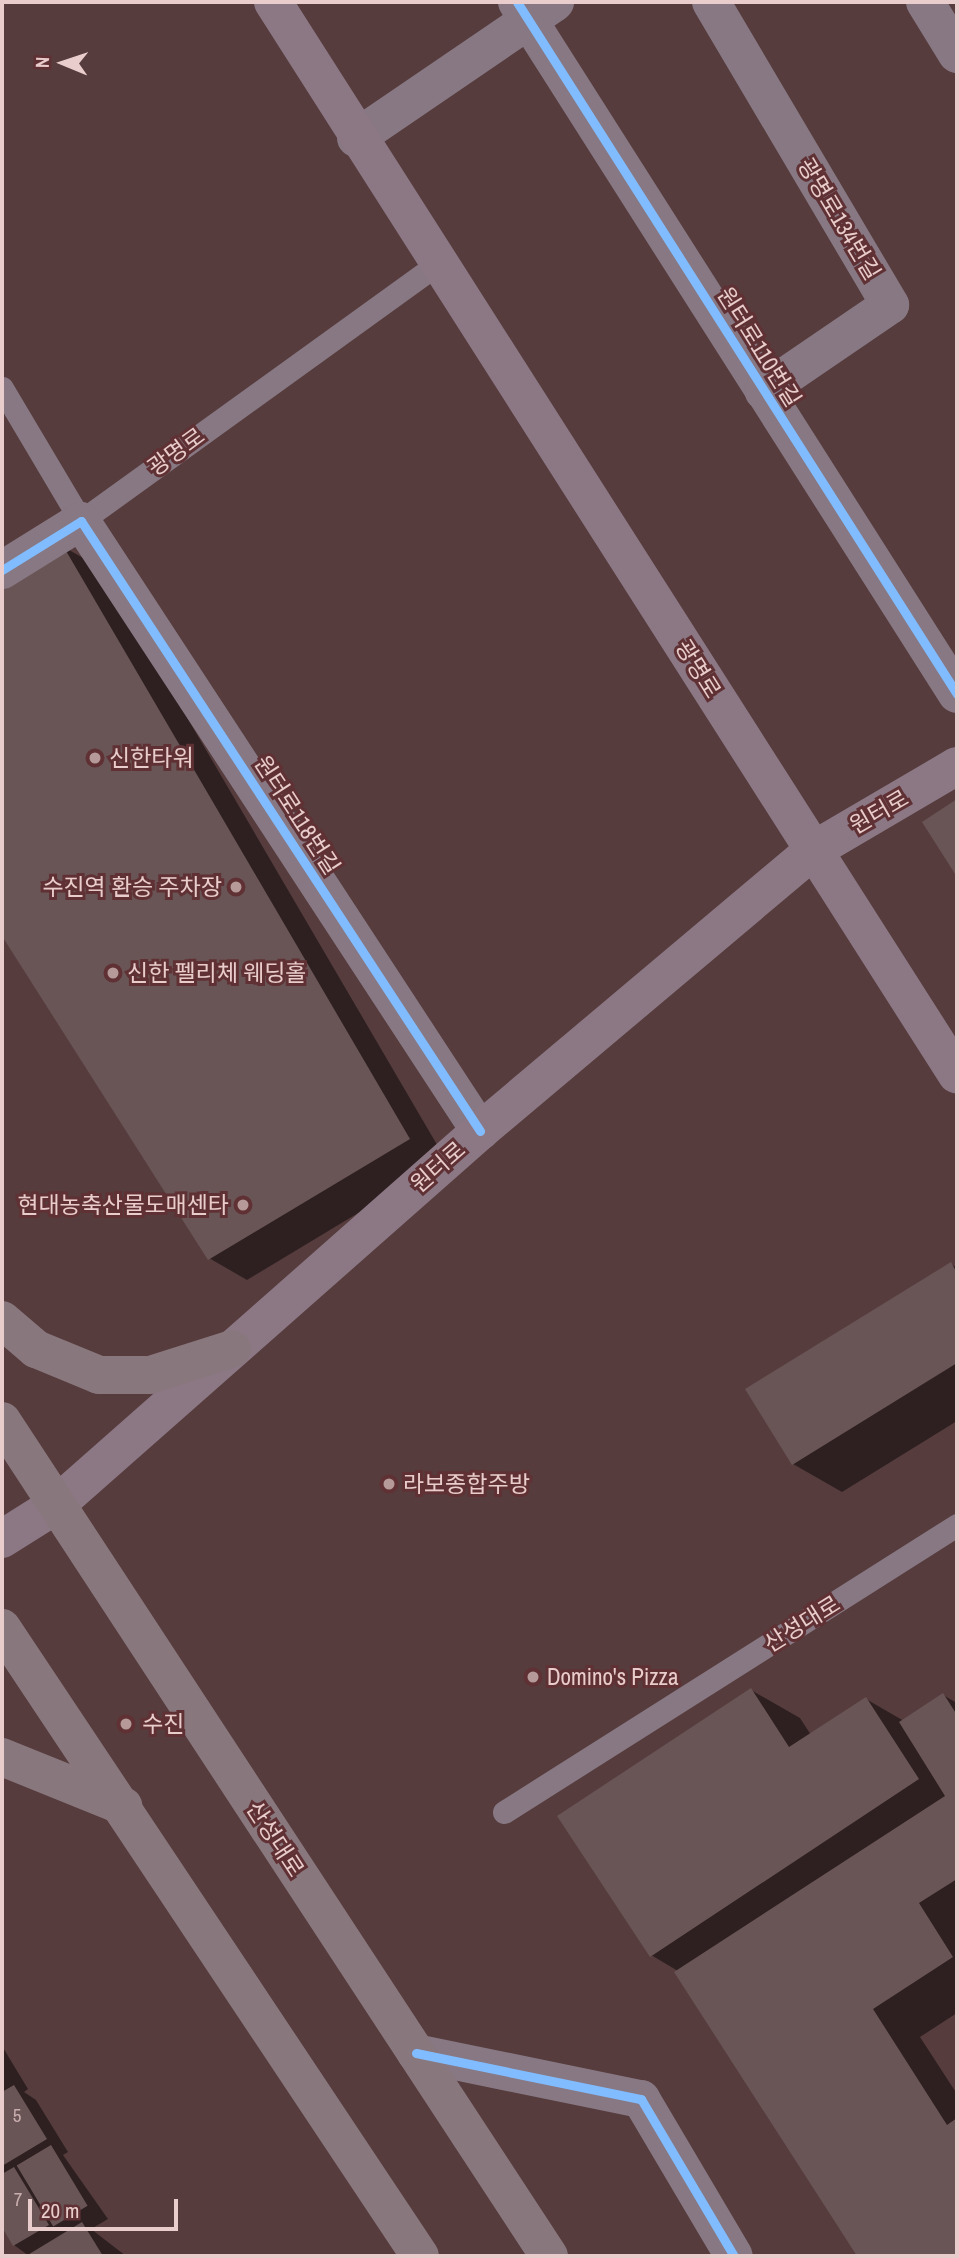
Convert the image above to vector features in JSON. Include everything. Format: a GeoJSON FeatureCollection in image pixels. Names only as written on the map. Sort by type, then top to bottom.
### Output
{"type":"FeatureCollection","features":[{"type":"Feature","properties":{"kind":"main road","name":"광명로"},"geometry":{"type":"LineString","coordinates":[[273,2],[356,138],[441,261],[812,851],[957,1075]]}},
{"type":"Feature","properties":{"kind":"main road","name":"원터로"},"geometry":{"type":"LineString","coordinates":[[2,1539],[56,1505],[480,1131],[812,851],[957,766]]}},
{"type":"Feature","properties":{"kind":"main road"},"geometry":{"type":"LineString","coordinates":[[2,1320],[36,1349],[99,1375],[150,1374],[232,1349]]}},
{"type":"Feature","properties":{"kind":"main road","name":"산성대로"},"geometry":{"type":"LineString","coordinates":[[2,1421],[549,2256]]}},
{"type":"Feature","properties":{"kind":"main road"},"geometry":{"type":"LineString","coordinates":[[2,1628],[124,1807],[420,2256]]}},
{"type":"Feature","properties":{"kind":"main road"},"geometry":{"type":"LineString","coordinates":[[2,1757],[124,1807]]}},
{"type":"Feature","properties":{"kind":"street","name":"광명로134번길"},"geometry":{"type":"LineString","coordinates":[[711,2],[890,305],[764,391]]}},
{"type":"Feature","properties":{"kind":"street"},"geometry":{"type":"LineString","coordinates":[[925,2],[957,54]]}},
{"type":"Feature","properties":{"kind":"street"},"geometry":{"type":"LineString","coordinates":[[356,138],[534,8]]}},
{"type":"Feature","properties":{"kind":"street","name":"원터로110번길"},"geometry":{"type":"LineString","coordinates":[[534,8],[764,391],[957,694]]}},
{"type":"Feature","properties":{"kind":"street"},"geometry":{"type":"LineString","coordinates":[[2,570],[81,521]]}},
{"type":"Feature","properties":{"kind":"street","name":"원터로118번길"},"geometry":{"type":"LineString","coordinates":[[81,521],[480,1131]]}},
{"type":"Feature","properties":{"kind":"street"},"geometry":{"type":"LineString","coordinates":[[416,2053],[641,2099],[734,2256]]}},
{"type":"Feature","properties":{"kind":"lane","name":"광명로"},"geometry":{"type":"LineString","coordinates":[[81,521],[441,261]]}},
{"type":"Feature","properties":{"kind":"lane","name":"원터로118번길"},"geometry":{"type":"LineString","coordinates":[[2,388],[81,521]]}},
{"type":"Feature","properties":{"kind":"lane","name":"산성대로"},"geometry":{"type":"LineString","coordinates":[[504,1812],[957,1525]]}},
{"type":"Feature","properties":{"kind":"building","name":"신한타워"},"geometry":{"type":"Polygon","coordinates":[[[62,544],[410,1139],[208,1260],[2,936],[2,579],[62,544]]]}},
{"type":"Feature","properties":{"kind":"building"},"geometry":{"type":"Polygon","coordinates":[[[957,799],[957,877],[922,822],[957,799]]]}},
{"type":"Feature","properties":{"kind":"building"},"geometry":{"type":"Polygon","coordinates":[[[951,1262],[957,1273],[957,1363],[792,1465],[745,1389],[951,1262]]]}},
{"type":"Feature","properties":{"kind":"building"},"geometry":{"type":"Polygon","coordinates":[[[751,1688],[789,1747],[866,1697],[919,1779],[650,1957],[557,1816],[751,1688]]]}},
{"type":"Feature","properties":{"kind":"building"},"geometry":{"type":"Polygon","coordinates":[[[943,1693],[957,1715],[957,1879],[919,1903],[953,1957],[873,2009],[947,2125],[957,2118],[957,2256],[857,2256],[674,1972],[945,1796],[899,1722],[943,1693]]]}},
{"type":"Feature","properties":{"kind":"building"},"geometry":{"type":"Polygon","coordinates":[[[14,2085],[47,2139],[2,2166],[2,2092],[14,2085]]]}},
{"type":"Feature","properties":{"kind":"building"},"geometry":{"type":"Polygon","coordinates":[[[51,2145],[88,2206],[53,2226],[17,2166],[51,2145]]]}},
{"type":"Feature","properties":{"kind":"building"},"geometry":{"type":"Polygon","coordinates":[[[14,2167],[49,2225],[13,2246],[2,2227],[2,2174],[14,2167]]]}},
{"type":"Feature","properties":{"kind":"building"},"geometry":{"type":"Polygon","coordinates":[[[82,2222],[103,2256],[26,2256],[82,2222]]]}},
{"type":"Feature","properties":{"kind":"cycle path"},"geometry":{"type":"LineString","coordinates":[[517,2],[957,694]]}},
{"type":"Feature","properties":{"kind":"cycle path"},"geometry":{"type":"LineString","coordinates":[[2,570],[81,521],[480,1131]]}},
{"type":"Feature","properties":{"kind":"cycle path"},"geometry":{"type":"LineString","coordinates":[[416,2053],[641,2099],[734,2256]]}},
{"type":"Feature","properties":{"kind":"place","name":"신한타워"},"geometry":{"type":"Point","coordinates":[95,758]}},
{"type":"Feature","properties":{"kind":"place","name":"수진역 환승 주차장"},"geometry":{"type":"Point","coordinates":[236,887]}},
{"type":"Feature","properties":{"kind":"place","name":"신한 펠리체 웨딩홀"},"geometry":{"type":"Point","coordinates":[113,973]}},
{"type":"Feature","properties":{"kind":"place","name":"현대농축산물도매센타"},"geometry":{"type":"Point","coordinates":[243,1205]}},
{"type":"Feature","properties":{"kind":"place","name":"라보종합주방"},"geometry":{"type":"Point","coordinates":[389,1484]}},
{"type":"Feature","properties":{"kind":"place","name":"Domino's Pizza"},"geometry":{"type":"Point","coordinates":[533,1677]}},
{"type":"Feature","properties":{"kind":"place","name":"수진"},"geometry":{"type":"Point","coordinates":[126,1724]}}]}
